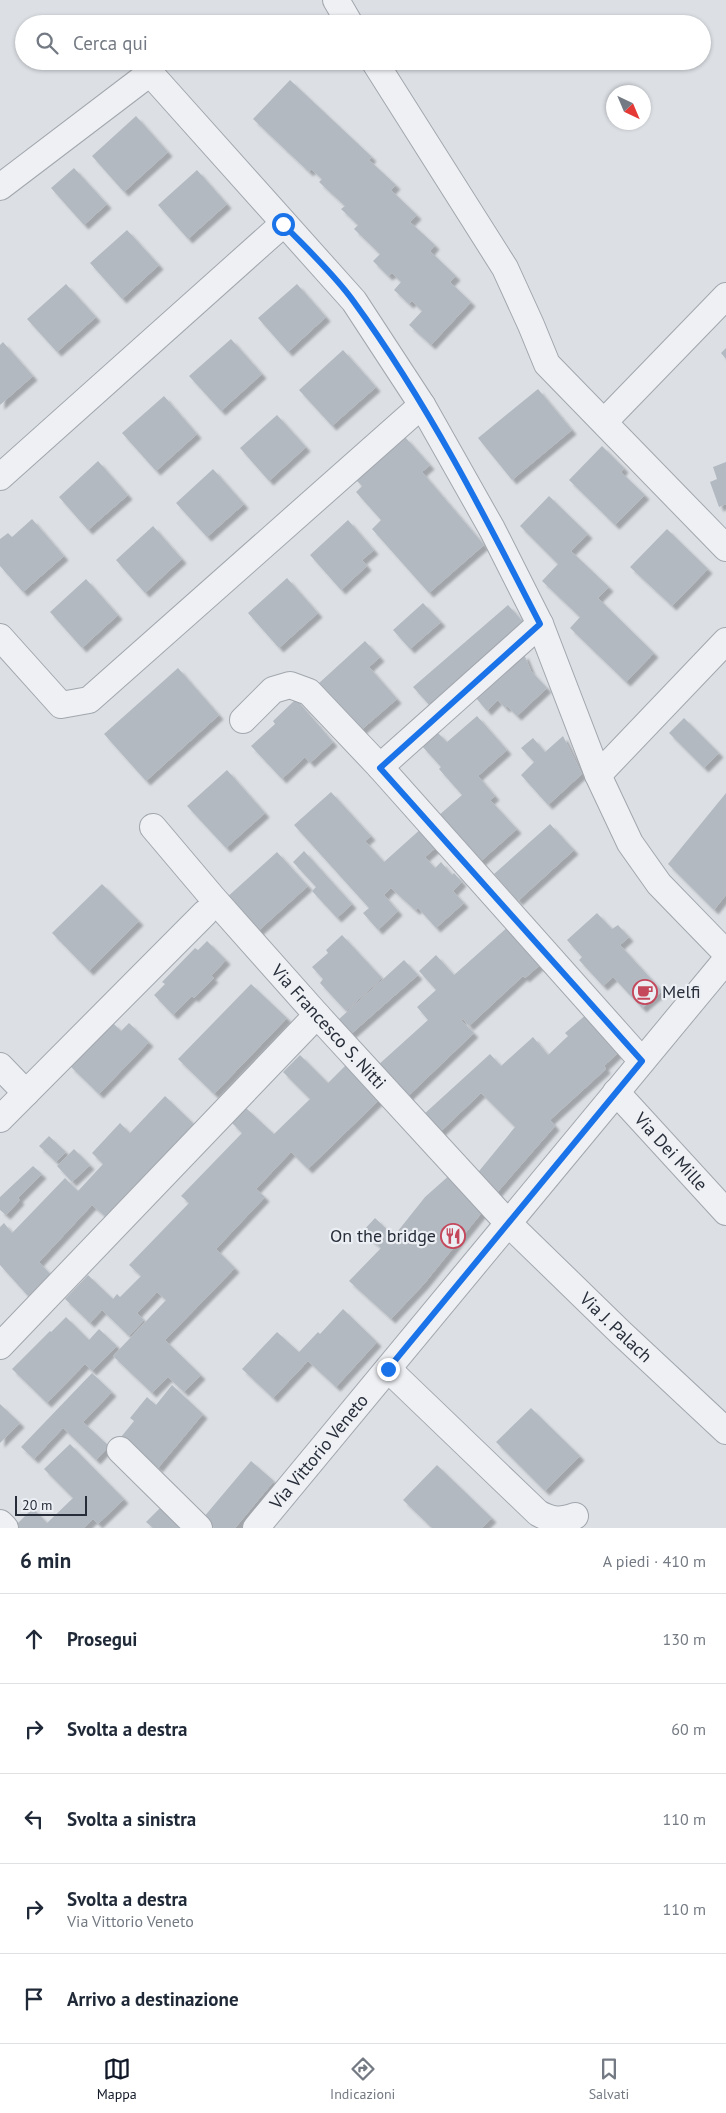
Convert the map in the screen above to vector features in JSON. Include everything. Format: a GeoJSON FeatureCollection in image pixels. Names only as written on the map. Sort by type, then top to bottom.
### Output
{"type":"FeatureCollection","features":[{"type":"Feature","properties":{"kind":"street"},"geometry":{"type":"LineString","coordinates":[[336,0],[345,15]]}},
{"type":"Feature","properties":{"kind":"street"},"geometry":{"type":"LineString","coordinates":[[380,70],[505,268],[547,364],[726,548]]}},
{"type":"Feature","properties":{"kind":"street"},"geometry":{"type":"LineString","coordinates":[[0,187],[150,73],[283,224],[354,301],[422,406],[492,528],[540,624],[598,774],[630,843],[659,884],[726,954]]}},
{"type":"Feature","properties":{"kind":"street"},"geometry":{"type":"LineString","coordinates":[[0,477],[283,224]]}},
{"type":"Feature","properties":{"kind":"street"},"geometry":{"type":"LineString","coordinates":[[604,422],[726,296]]}},
{"type":"Feature","properties":{"kind":"street"},"geometry":{"type":"LineString","coordinates":[[0,637],[61,705],[89,700],[422,406]]}},
{"type":"Feature","properties":{"kind":"street"},"geometry":{"type":"LineString","coordinates":[[380,768],[540,624]]}},
{"type":"Feature","properties":{"kind":"street"},"geometry":{"type":"LineString","coordinates":[[598,774],[726,641]]}},
{"type":"Feature","properties":{"kind":"street"},"geometry":{"type":"LineString","coordinates":[[243,720],[273,690],[290,685],[309,692],[380,768],[642,1061]]}},
{"type":"Feature","properties":{"kind":"street","name":"Via Francesco S. Nitti"},"geometry":{"type":"LineString","coordinates":[[153,826],[213,898],[317,1015],[508,1223]]}},
{"type":"Feature","properties":{"kind":"street"},"geometry":{"type":"LineString","coordinates":[[0,1119],[205,913]]}},
{"type":"Feature","properties":{"kind":"street","name":"Via Vittorio Veneto"},"geometry":{"type":"LineString","coordinates":[[262,1526],[388,1369],[726,960]]}},
{"type":"Feature","properties":{"kind":"street"},"geometry":{"type":"LineString","coordinates":[[0,1346],[317,1015]]}},
{"type":"Feature","properties":{"kind":"street"},"geometry":{"type":"LineString","coordinates":[[0,1066],[26,1093]]}},
{"type":"Feature","properties":{"kind":"street","name":"Via Dei Mille"},"geometry":{"type":"LineString","coordinates":[[616,1092],[726,1212]]}},
{"type":"Feature","properties":{"kind":"street","name":"Via J. Palach"},"geometry":{"type":"LineString","coordinates":[[508,1223],[620,1332],[726,1431]]}},
{"type":"Feature","properties":{"kind":"street"},"geometry":{"type":"LineString","coordinates":[[388,1369],[538,1513],[548,1519],[561,1520],[575,1516]]}},
{"type":"Feature","properties":{"kind":"street"},"geometry":{"type":"LineString","coordinates":[[120,1450],[198,1528]]}},
{"type":"Feature","properties":{"kind":"street"},"geometry":{"type":"LineString","coordinates":[[0,1523],[5,1528]]}},
{"type":"Feature","properties":{"kind":"building"},"geometry":{"type":"Polygon","coordinates":[[[290,80],[372,157],[369,160],[396,185],[391,190],[417,215],[410,222],[435,245],[430,251],[456,276],[450,282],[471,302],[431,345],[409,325],[422,311],[412,301],[409,304],[394,290],[401,282],[392,273],[388,276],[373,261],[380,254],[354,229],[358,225],[341,209],[345,206],[319,182],[322,179],[311,169],[309,172],[253,119],[290,80]]]}},
{"type":"Feature","properties":{"kind":"building"},"geometry":{"type":"Polygon","coordinates":[[[136,116],[168,152],[124,192],[92,156],[136,116]]]}},
{"type":"Feature","properties":{"kind":"building"},"geometry":{"type":"Polygon","coordinates":[[[74,168],[107,204],[84,225],[51,188],[74,168]]]}},
{"type":"Feature","properties":{"kind":"building"},"geometry":{"type":"Polygon","coordinates":[[[197,170],[227,204],[188,239],[158,205],[197,170]]]}},
{"type":"Feature","properties":{"kind":"building"},"geometry":{"type":"Polygon","coordinates":[[[127,230],[159,265],[122,299],[90,263],[127,230]]]}},
{"type":"Feature","properties":{"kind":"building"},"geometry":{"type":"Polygon","coordinates":[[[66,284],[96,317],[57,352],[27,319],[66,284]]]}},
{"type":"Feature","properties":{"kind":"building"},"geometry":{"type":"Polygon","coordinates":[[[297,284],[326,317],[288,352],[258,318],[297,284]]]}},
{"type":"Feature","properties":{"kind":"building"},"geometry":{"type":"Polygon","coordinates":[[[231,339],[262,374],[221,411],[189,376],[231,339]]]}},
{"type":"Feature","properties":{"kind":"building"},"geometry":{"type":"Polygon","coordinates":[[[3,342],[33,376],[0,405],[0,345],[3,342]]]}},
{"type":"Feature","properties":{"kind":"building"},"geometry":{"type":"Polygon","coordinates":[[[726,348],[726,359],[721,353],[726,348]]]}},
{"type":"Feature","properties":{"kind":"building"},"geometry":{"type":"Polygon","coordinates":[[[343,350],[376,387],[332,426],[299,390],[343,350]]]}},
{"type":"Feature","properties":{"kind":"building"},"geometry":{"type":"Polygon","coordinates":[[[538,389],[572,430],[512,480],[478,438],[538,389]]]}},
{"type":"Feature","properties":{"kind":"building"},"geometry":{"type":"Polygon","coordinates":[[[164,396],[197,434],[156,471],[122,433],[164,396]]]}},
{"type":"Feature","properties":{"kind":"building"},"geometry":{"type":"Polygon","coordinates":[[[277,415],[306,447],[269,481],[240,448],[277,415]]]}},
{"type":"Feature","properties":{"kind":"building"},"geometry":{"type":"Polygon","coordinates":[[[405,437],[430,465],[422,472],[484,545],[429,593],[372,529],[381,520],[356,492],[362,486],[356,480],[405,437]]]}},
{"type":"Feature","properties":{"kind":"building"},"geometry":{"type":"Polygon","coordinates":[[[602,446],[624,468],[621,472],[645,495],[615,525],[569,480],[602,446]]]}},
{"type":"Feature","properties":{"kind":"building"},"geometry":{"type":"Polygon","coordinates":[[[98,461],[128,495],[88,530],[59,497],[98,461]]]}},
{"type":"Feature","properties":{"kind":"building"},"geometry":{"type":"Polygon","coordinates":[[[726,462],[726,504],[719,507],[710,482],[717,479],[713,467],[726,462]]]}},
{"type":"Feature","properties":{"kind":"building"},"geometry":{"type":"Polygon","coordinates":[[[213,469],[244,504],[207,537],[176,503],[213,469]]]}},
{"type":"Feature","properties":{"kind":"building"},"geometry":{"type":"Polygon","coordinates":[[[549,496],[588,534],[571,551],[609,587],[598,598],[654,653],[626,682],[570,628],[580,617],[542,581],[558,564],[520,526],[549,496]]]}},
{"type":"Feature","properties":{"kind":"building"},"geometry":{"type":"Polygon","coordinates":[[[32,519],[64,556],[23,592],[0,566],[0,539],[8,533],[12,537],[32,519]]]}},
{"type":"Feature","properties":{"kind":"building"},"geometry":{"type":"Polygon","coordinates":[[[348,520],[374,550],[362,560],[367,566],[341,590],[310,555],[348,520]]]}},
{"type":"Feature","properties":{"kind":"building"},"geometry":{"type":"Polygon","coordinates":[[[153,526],[182,559],[145,593],[116,560],[153,526]]]}},
{"type":"Feature","properties":{"kind":"building"},"geometry":{"type":"Polygon","coordinates":[[[667,529],[708,569],[672,606],[630,567],[667,529]]]}},
{"type":"Feature","properties":{"kind":"building"},"geometry":{"type":"Polygon","coordinates":[[[287,578],[318,613],[279,648],[248,613],[287,578]]]}},
{"type":"Feature","properties":{"kind":"building"},"geometry":{"type":"Polygon","coordinates":[[[86,579],[118,615],[82,648],[50,612],[86,579]]]}},
{"type":"Feature","properties":{"kind":"building"},"geometry":{"type":"Polygon","coordinates":[[[423,603],[441,622],[410,649],[393,630],[423,603]]]}},
{"type":"Feature","properties":{"kind":"building"},"geometry":{"type":"Polygon","coordinates":[[[508,605],[525,624],[432,708],[413,687],[508,605]]]}},
{"type":"Feature","properties":{"kind":"building"},"geometry":{"type":"Polygon","coordinates":[[[365,641],[380,657],[369,667],[397,699],[360,731],[318,684],[365,641]]]}},
{"type":"Feature","properties":{"kind":"building"},"geometry":{"type":"Polygon","coordinates":[[[524,654],[531,671],[547,688],[517,716],[507,706],[505,708],[498,700],[487,711],[476,698],[524,654]]]}},
{"type":"Feature","properties":{"kind":"building"},"geometry":{"type":"Polygon","coordinates":[[[178,668],[219,715],[146,781],[104,734],[178,668]]]}},
{"type":"Feature","properties":{"kind":"building"},"geometry":{"type":"Polygon","coordinates":[[[296,699],[333,742],[310,763],[305,757],[282,779],[251,746],[275,724],[273,721],[296,699]]]}},
{"type":"Feature","properties":{"kind":"building"},"geometry":{"type":"Polygon","coordinates":[[[477,716],[507,750],[478,776],[495,796],[490,800],[517,829],[480,862],[438,816],[462,795],[422,746],[437,732],[447,742],[477,716]]]}},
{"type":"Feature","properties":{"kind":"building"},"geometry":{"type":"Polygon","coordinates":[[[684,718],[719,753],[704,768],[669,733],[684,718]]]}},
{"type":"Feature","properties":{"kind":"building"},"geometry":{"type":"Polygon","coordinates":[[[563,736],[582,774],[548,805],[521,775],[534,762],[521,748],[533,738],[545,752],[563,736]]]}},
{"type":"Feature","properties":{"kind":"building"},"geometry":{"type":"Polygon","coordinates":[[[227,770],[265,813],[226,848],[187,806],[227,770]]]}},
{"type":"Feature","properties":{"kind":"building"},"geometry":{"type":"Polygon","coordinates":[[[331,792],[371,836],[365,841],[384,862],[423,827],[439,845],[425,857],[435,868],[441,862],[452,875],[454,873],[462,882],[453,891],[464,903],[436,928],[418,908],[415,910],[391,888],[384,895],[398,911],[378,930],[363,913],[369,908],[294,825],[331,792]]]}},
{"type":"Feature","properties":{"kind":"building"},"geometry":{"type":"Polygon","coordinates":[[[726,793],[726,895],[714,910],[668,864],[726,793]]]}},
{"type":"Feature","properties":{"kind":"building"},"geometry":{"type":"Polygon","coordinates":[[[550,824],[574,850],[518,901],[494,874],[550,824]]]}},
{"type":"Feature","properties":{"kind":"building"},"geometry":{"type":"Polygon","coordinates":[[[304,851],[352,904],[337,918],[312,891],[316,887],[293,862],[304,851]]]}},
{"type":"Feature","properties":{"kind":"building"},"geometry":{"type":"Polygon","coordinates":[[[277,852],[308,886],[256,933],[225,899],[277,852]]]}},
{"type":"Feature","properties":{"kind":"building"},"geometry":{"type":"Polygon","coordinates":[[[102,884],[139,921],[89,971],[52,933],[102,884]]]}},
{"type":"Feature","properties":{"kind":"building"},"geometry":{"type":"Polygon","coordinates":[[[597,913],[612,929],[618,925],[629,937],[620,945],[662,991],[642,1008],[613,977],[603,986],[579,960],[582,957],[567,940],[597,913]]]}},
{"type":"Feature","properties":{"kind":"building"},"geometry":{"type":"Polygon","coordinates":[[[510,925],[541,964],[525,978],[523,976],[469,1026],[463,1019],[461,1020],[474,1033],[406,1098],[377,1066],[428,1020],[417,1007],[436,990],[419,971],[436,955],[454,975],[510,925]]]}},
{"type":"Feature","properties":{"kind":"building"},"geometry":{"type":"Polygon","coordinates":[[[342,935],[382,978],[346,1011],[320,983],[323,979],[312,967],[328,953],[326,950],[342,935]]]}},
{"type":"Feature","properties":{"kind":"building"},"geometry":{"type":"Polygon","coordinates":[[[207,941],[226,960],[211,976],[214,978],[173,1015],[154,995],[165,984],[162,982],[195,948],[198,950],[207,941]]]}},
{"type":"Feature","properties":{"kind":"building"},"geometry":{"type":"Polygon","coordinates":[[[404,960],[418,975],[351,1034],[338,1020],[404,960]]]}},
{"type":"Feature","properties":{"kind":"building"},"geometry":{"type":"Polygon","coordinates":[[[251,984],[287,1018],[214,1094],[178,1059],[251,984]]]}},
{"type":"Feature","properties":{"kind":"building"},"geometry":{"type":"Polygon","coordinates":[[[589,1012],[622,1049],[604,1066],[606,1069],[550,1120],[555,1126],[494,1196],[475,1176],[515,1127],[481,1093],[439,1133],[423,1115],[490,1054],[501,1066],[533,1037],[548,1055],[568,1036],[565,1033],[589,1012]]]}},
{"type":"Feature","properties":{"kind":"building"},"geometry":{"type":"Polygon","coordinates":[[[113,1023],[121,1031],[129,1023],[149,1042],[99,1094],[70,1066],[113,1023]]]}},
{"type":"Feature","properties":{"kind":"building"},"geometry":{"type":"Polygon","coordinates":[[[300,1055],[328,1083],[347,1064],[380,1099],[308,1169],[291,1152],[256,1189],[265,1197],[216,1249],[235,1268],[165,1340],[201,1375],[184,1392],[168,1377],[152,1393],[113,1356],[166,1300],[157,1292],[137,1313],[144,1320],[129,1336],[102,1310],[90,1323],[65,1299],[88,1275],[113,1299],[117,1294],[120,1297],[141,1276],[129,1265],[189,1203],[181,1196],[242,1133],[232,1123],[246,1108],[274,1134],[310,1099],[283,1072],[300,1055]]]}},
{"type":"Feature","properties":{"kind":"building"},"geometry":{"type":"Polygon","coordinates":[[[165,1096],[194,1124],[105,1216],[92,1205],[39,1262],[51,1275],[28,1296],[0,1265],[0,1227],[4,1223],[12,1233],[65,1178],[78,1191],[103,1164],[92,1153],[120,1123],[130,1133],[165,1096]]]}},
{"type":"Feature","properties":{"kind":"building"},"geometry":{"type":"Polygon","coordinates":[[[49,1136],[66,1152],[56,1162],[39,1146],[49,1136]]]}},
{"type":"Feature","properties":{"kind":"building"},"geometry":{"type":"Polygon","coordinates":[[[74,1149],[90,1165],[72,1182],[57,1166],[74,1149]]]}},
{"type":"Feature","properties":{"kind":"building"},"geometry":{"type":"Polygon","coordinates":[[[33,1166],[42,1174],[18,1198],[20,1200],[6,1215],[0,1210],[0,1197],[33,1166]]]}},
{"type":"Feature","properties":{"kind":"building"},"geometry":{"type":"Polygon","coordinates":[[[452,1173],[484,1210],[424,1284],[391,1319],[349,1281],[381,1248],[362,1232],[375,1218],[394,1236],[425,1197],[452,1173]]]}},
{"type":"Feature","properties":{"kind":"building"},"geometry":{"type":"Polygon","coordinates":[[[343,1309],[377,1342],[336,1387],[308,1361],[273,1398],[242,1369],[277,1332],[299,1352],[318,1332],[320,1334],[343,1309]]]}},
{"type":"Feature","properties":{"kind":"building"},"geometry":{"type":"Polygon","coordinates":[[[66,1317],[89,1340],[99,1329],[117,1346],[92,1371],[85,1364],[47,1403],[12,1369],[66,1317]]]}},
{"type":"Feature","properties":{"kind":"building"},"geometry":{"type":"Polygon","coordinates":[[[92,1373],[112,1392],[83,1422],[109,1446],[96,1460],[63,1428],[34,1459],[21,1447],[92,1373]]]}},
{"type":"Feature","properties":{"kind":"building"},"geometry":{"type":"Polygon","coordinates":[[[172,1385],[203,1414],[158,1468],[121,1437],[134,1421],[130,1418],[147,1397],[156,1405],[172,1385]]]}},
{"type":"Feature","properties":{"kind":"building"},"geometry":{"type":"Polygon","coordinates":[[[0,1404],[20,1423],[0,1443],[0,1404]]]}},
{"type":"Feature","properties":{"kind":"building"},"geometry":{"type":"Polygon","coordinates":[[[531,1408],[580,1456],[545,1491],[496,1442],[531,1408]]]}},
{"type":"Feature","properties":{"kind":"building"},"geometry":{"type":"Polygon","coordinates":[[[70,1444],[124,1499],[98,1524],[93,1519],[84,1528],[17,1528],[15,1526],[33,1508],[47,1523],[73,1498],[44,1469],[70,1444]]]}},
{"type":"Feature","properties":{"kind":"building"},"geometry":{"type":"Polygon","coordinates":[[[251,1461],[274,1481],[235,1528],[214,1528],[203,1518],[251,1461]]]}},
{"type":"Feature","properties":{"kind":"building"},"geometry":{"type":"Polygon","coordinates":[[[437,1465],[492,1518],[482,1528],[432,1528],[403,1500],[437,1465]]]}},
{"type":"Feature","properties":{"kind":"building"},"geometry":{"type":"Polygon","coordinates":[[[167,1501],[193,1528],[153,1528],[146,1522],[167,1501]]]}},
{"type":"Feature","properties":{"kind":"place","name":"Melfi"},"geometry":{"type":"Point","coordinates":[645,992]}},
{"type":"Feature","properties":{"kind":"place","name":"On the bridge"},"geometry":{"type":"Point","coordinates":[453,1236]}},
{"type":"Feature","properties":{"kind":"route"},"geometry":{"type":"LineString","coordinates":[[283,224],[354,301],[422,406],[492,528],[540,624],[380,768],[642,1061],[388,1369]]}}]}
